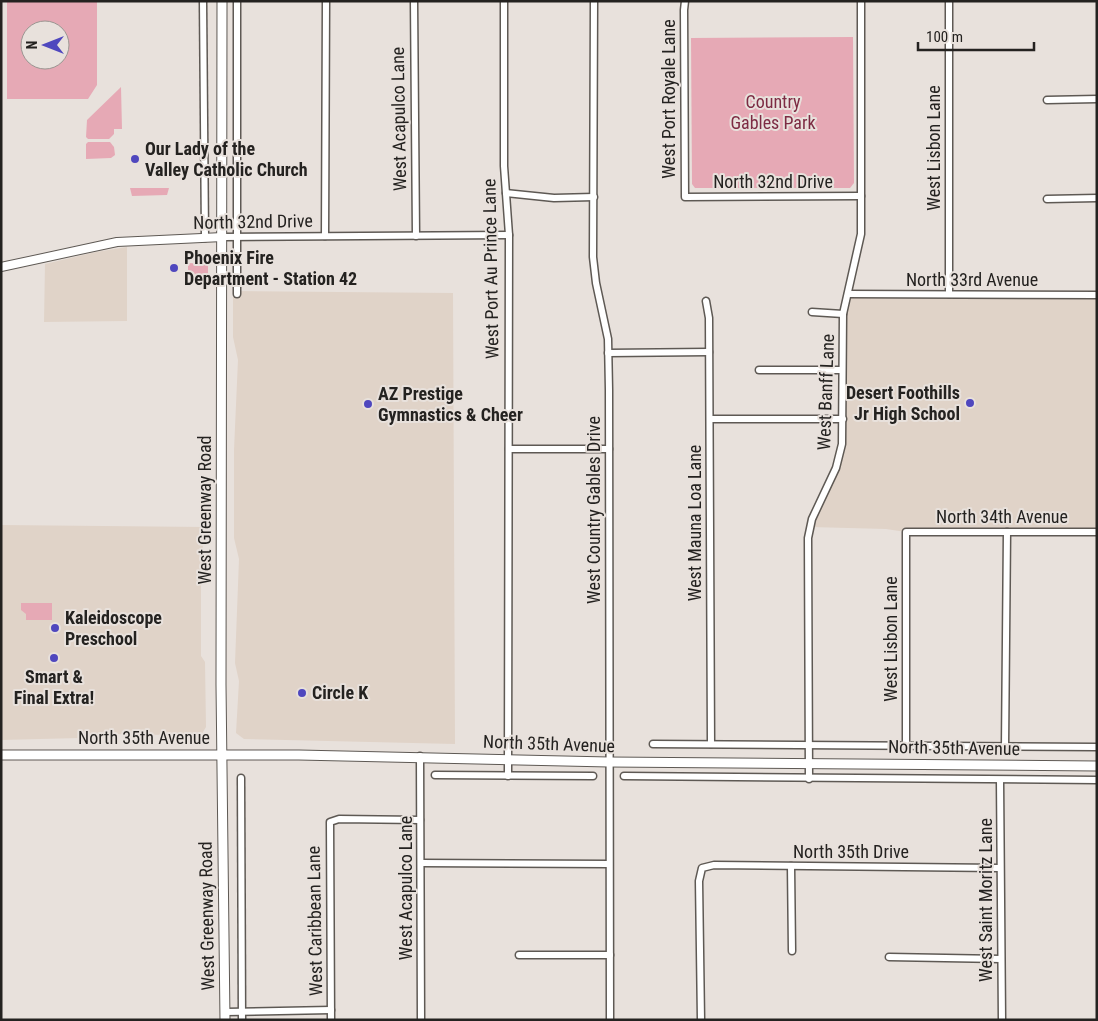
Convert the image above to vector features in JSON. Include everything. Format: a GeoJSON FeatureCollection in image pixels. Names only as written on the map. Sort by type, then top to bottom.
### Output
{"type":"FeatureCollection","features":[{"type":"Feature","properties":{"kind":"main road","name":"West Greenway Road"},"geometry":{"type":"LineString","coordinates":[[222,1],[222,754],[225,1016]]}},
{"type":"Feature","properties":{"kind":"main road","name":"North 35th Avenue"},"geometry":{"type":"LineString","coordinates":[[1,755],[222,754],[420,756],[609,762],[1097,766]]}},
{"type":"Feature","properties":{"kind":"street"},"geometry":{"type":"LineString","coordinates":[[203,1],[205,238]]}},
{"type":"Feature","properties":{"kind":"street"},"geometry":{"type":"LineString","coordinates":[[237,1],[237,294]]}},
{"type":"Feature","properties":{"kind":"street"},"geometry":{"type":"LineString","coordinates":[[326,1],[326,236]]}},
{"type":"Feature","properties":{"kind":"street","name":"West Acapulco Lane"},"geometry":{"type":"LineString","coordinates":[[414,1],[416,236]]}},
{"type":"Feature","properties":{"kind":"street","name":"West Port Au Prince Lane"},"geometry":{"type":"LineString","coordinates":[[504,1],[504,166],[508,235],[508,776]]}},
{"type":"Feature","properties":{"kind":"street","name":"West Country Gables Drive"},"geometry":{"type":"LineString","coordinates":[[594,1],[595,274],[606,327],[608,353],[610,1020]]}},
{"type":"Feature","properties":{"kind":"street","name":"West Port Royale Lane"},"geometry":{"type":"LineString","coordinates":[[685,197],[686,1]]}},
{"type":"Feature","properties":{"kind":"street","name":"West Banff Lane"},"geometry":{"type":"LineString","coordinates":[[809,778],[808,538],[812,519],[840,457],[843,419],[843,314],[861,234],[861,1]]}},
{"type":"Feature","properties":{"kind":"street","name":"West Lisbon Lane"},"geometry":{"type":"LineString","coordinates":[[949,1],[950,294]]}},
{"type":"Feature","properties":{"kind":"street"},"geometry":{"type":"LineString","coordinates":[[1047,100],[1097,99]]}},
{"type":"Feature","properties":{"kind":"street"},"geometry":{"type":"LineString","coordinates":[[506,193],[554,198],[594,197]]}},
{"type":"Feature","properties":{"kind":"street","name":"North 32nd Drive"},"geometry":{"type":"LineString","coordinates":[[685,197],[861,196]]}},
{"type":"Feature","properties":{"kind":"street"},"geometry":{"type":"LineString","coordinates":[[1047,199],[1097,198]]}},
{"type":"Feature","properties":{"kind":"street","name":"North 32nd Drive"},"geometry":{"type":"LineString","coordinates":[[1,267],[117,242],[223,237],[508,235]]}},
{"type":"Feature","properties":{"kind":"street","name":"North 33rd Avenue"},"geometry":{"type":"LineString","coordinates":[[848,294],[1097,295]]}},
{"type":"Feature","properties":{"kind":"street","name":"West Mauna Loa Lane"},"geometry":{"type":"LineString","coordinates":[[706,301],[710,420],[711,744]]}},
{"type":"Feature","properties":{"kind":"street"},"geometry":{"type":"LineString","coordinates":[[812,312],[843,314]]}},
{"type":"Feature","properties":{"kind":"street"},"geometry":{"type":"LineString","coordinates":[[608,353],[709,352]]}},
{"type":"Feature","properties":{"kind":"street"},"geometry":{"type":"LineString","coordinates":[[759,370],[842,370]]}},
{"type":"Feature","properties":{"kind":"street"},"geometry":{"type":"LineString","coordinates":[[710,420],[843,419]]}},
{"type":"Feature","properties":{"kind":"street"},"geometry":{"type":"LineString","coordinates":[[509,450],[609,449]]}},
{"type":"Feature","properties":{"kind":"street","name":"West Lisbon Lane"},"geometry":{"type":"LineString","coordinates":[[906,532],[906,746]]}},
{"type":"Feature","properties":{"kind":"street","name":"North 34th Avenue"},"geometry":{"type":"LineString","coordinates":[[906,532],[1097,532]]}},
{"type":"Feature","properties":{"kind":"street"},"geometry":{"type":"LineString","coordinates":[[1005,747],[1007,532]]}},
{"type":"Feature","properties":{"kind":"street","name":"North 35th Avenue"},"geometry":{"type":"LineString","coordinates":[[653,744],[1097,748]]}},
{"type":"Feature","properties":{"kind":"street","name":"West Acapulco Lane"},"geometry":{"type":"LineString","coordinates":[[420,756],[421,1020]]}},
{"type":"Feature","properties":{"kind":"street","name":"North 35th Avenue"},"geometry":{"type":"LineString","coordinates":[[435,775],[593,776]]}},
{"type":"Feature","properties":{"kind":"street","name":"North 35th Avenue"},"geometry":{"type":"LineString","coordinates":[[624,776],[1097,780]]}},
{"type":"Feature","properties":{"kind":"street","name":"West Greenway Road"},"geometry":{"type":"LineString","coordinates":[[241,778],[242,1020]]}},
{"type":"Feature","properties":{"kind":"street","name":"West Saint Moritz Lane"},"geometry":{"type":"LineString","coordinates":[[1000,780],[1002,1020]]}},
{"type":"Feature","properties":{"kind":"street","name":"West Caribbean Lane"},"geometry":{"type":"LineString","coordinates":[[331,1020],[330,822],[339,819],[420,820]]}},
{"type":"Feature","properties":{"kind":"street"},"geometry":{"type":"LineString","coordinates":[[421,863],[609,864]]}},
{"type":"Feature","properties":{"kind":"street","name":"North 35th Drive"},"geometry":{"type":"LineString","coordinates":[[701,1020],[699,881],[702,868],[714,865],[1000,868]]}},
{"type":"Feature","properties":{"kind":"street"},"geometry":{"type":"LineString","coordinates":[[792,866],[792,951]]}},
{"type":"Feature","properties":{"kind":"street"},"geometry":{"type":"LineString","coordinates":[[519,955],[610,955]]}},
{"type":"Feature","properties":{"kind":"street"},"geometry":{"type":"LineString","coordinates":[[889,958],[1001,959]]}},
{"type":"Feature","properties":{"kind":"street"},"geometry":{"type":"LineString","coordinates":[[225,1016],[242,1011],[331,1010]]}},
{"type":"Feature","properties":{"kind":"shaded area"},"geometry":{"type":"Polygon","coordinates":[[[127,247],[127,321],[44,322],[45,264],[127,247]]]}},
{"type":"Feature","properties":{"kind":"shaded area"},"geometry":{"type":"Polygon","coordinates":[[[233,291],[453,293],[455,744],[244,739],[236,733],[239,681],[235,663],[239,559],[234,538],[234,450],[238,360],[233,337],[233,291]]]}},
{"type":"Feature","properties":{"kind":"shaded area","name":"Desert Foothills Jr High School"},"geometry":{"type":"Polygon","coordinates":[[[848,294],[1097,295],[1097,532],[906,532],[886,529],[810,527],[840,457],[842,370],[848,294]]]}},
{"type":"Feature","properties":{"kind":"shaded area"},"geometry":{"type":"Polygon","coordinates":[[[1,525],[205,527],[201,564],[201,656],[205,662],[206,727],[200,737],[193,739],[170,735],[106,734],[80,738],[1,740],[1,525]]]}},
{"type":"Feature","properties":{"kind":"green space"},"geometry":{"type":"Polygon","coordinates":[[[7,1],[97,1],[97,85],[88,99],[7,99],[7,1]]]}},
{"type":"Feature","properties":{"kind":"green space","name":"Country Gables Park"},"geometry":{"type":"Polygon","coordinates":[[[853,37],[854,183],[850,188],[695,188],[692,184],[691,38],[853,37]]]}},
{"type":"Feature","properties":{"kind":"green space"},"geometry":{"type":"Polygon","coordinates":[[[121,87],[122,129],[114,129],[114,134],[109,139],[88,139],[86,137],[87,120],[121,87]]]}},
{"type":"Feature","properties":{"kind":"green space"},"geometry":{"type":"Polygon","coordinates":[[[88,142],[110,142],[114,147],[115,155],[111,158],[86,159],[86,144],[88,142]]]}},
{"type":"Feature","properties":{"kind":"green space"},"geometry":{"type":"Polygon","coordinates":[[[130,188],[169,188],[167,195],[132,196],[130,188]]]}},
{"type":"Feature","properties":{"kind":"green space"},"geometry":{"type":"Polygon","coordinates":[[[188,263],[208,264],[208,283],[188,284],[188,275],[190,274],[188,272],[188,263]]]}},
{"type":"Feature","properties":{"kind":"green space"},"geometry":{"type":"Polygon","coordinates":[[[21,603],[52,603],[52,620],[26,620],[26,614],[21,610],[21,603]]]}},
{"type":"Feature","properties":{"kind":"place","name":"Our Lady of the Valley Catholic Church"},"geometry":{"type":"Point","coordinates":[135,159]}},
{"type":"Feature","properties":{"kind":"place","name":"Phoenix Fire Department - Station 42"},"geometry":{"type":"Point","coordinates":[174,268]}},
{"type":"Feature","properties":{"kind":"place","name":"Desert Foothills Jr High School"},"geometry":{"type":"Point","coordinates":[970,403]}},
{"type":"Feature","properties":{"kind":"place","name":"AZ Prestige Gymnastics & Cheer"},"geometry":{"type":"Point","coordinates":[368,404]}},
{"type":"Feature","properties":{"kind":"place","name":"Kaleidoscope Preschool"},"geometry":{"type":"Point","coordinates":[55,628]}},
{"type":"Feature","properties":{"kind":"place","name":"Smart & Final Extra!"},"geometry":{"type":"Point","coordinates":[54,658]}},
{"type":"Feature","properties":{"kind":"place","name":"Circle K"},"geometry":{"type":"Point","coordinates":[302,693]}}]}
